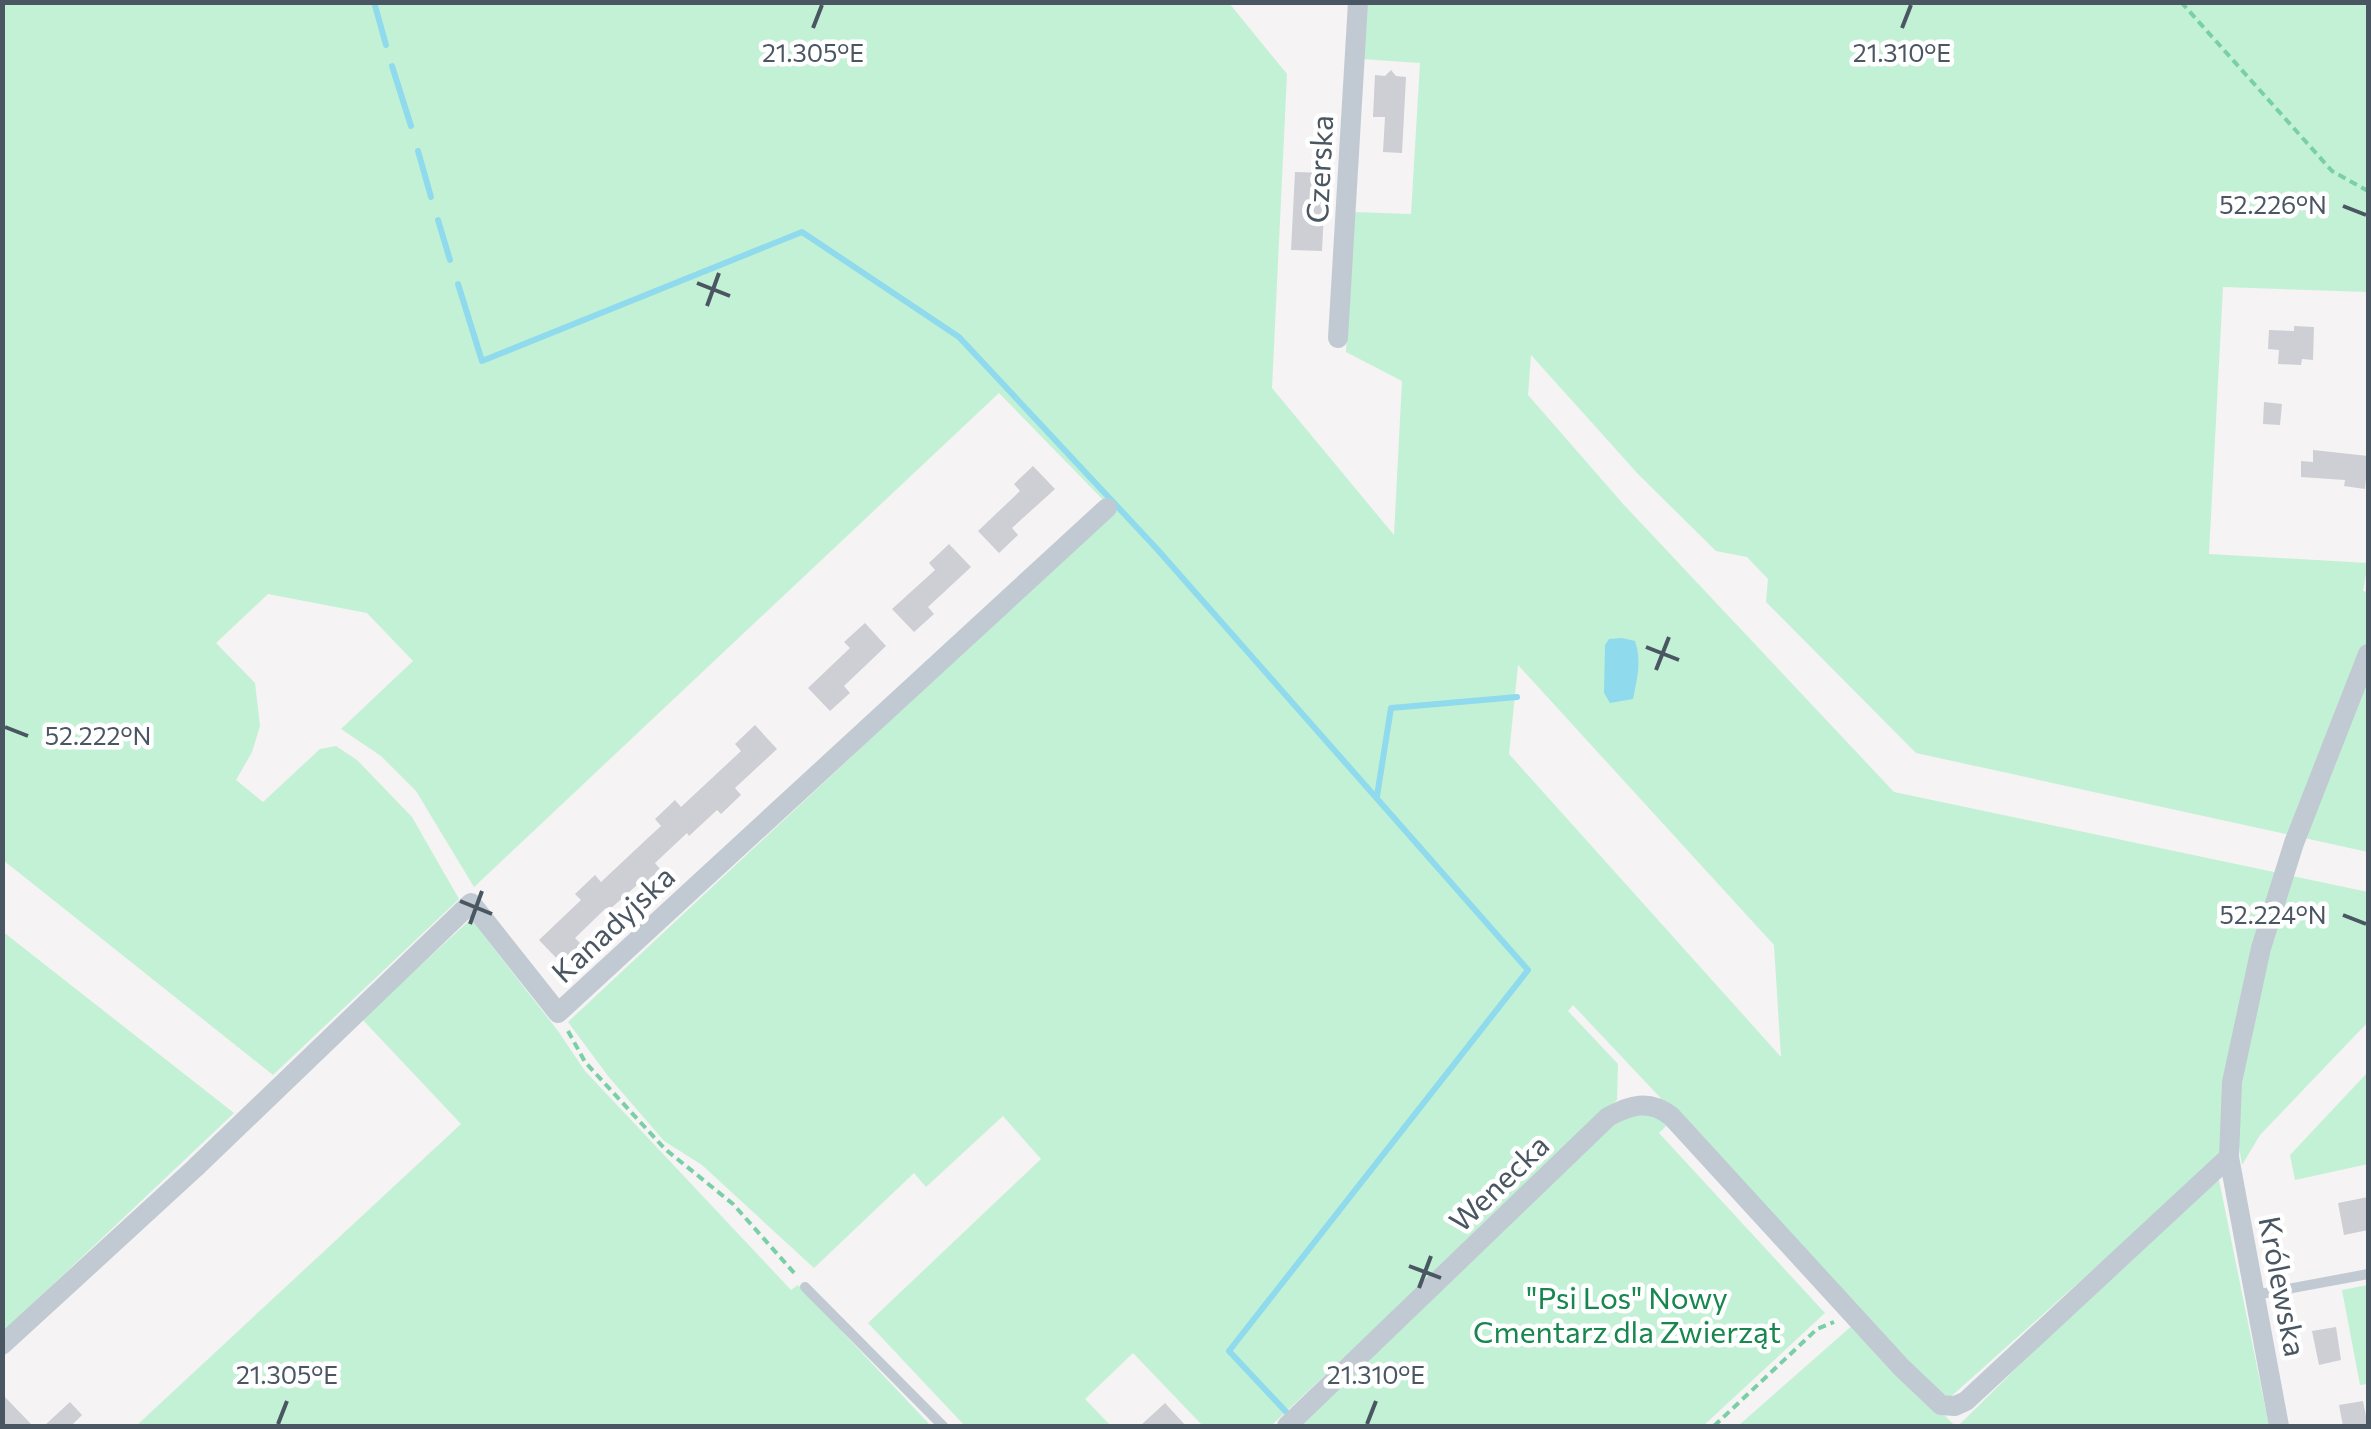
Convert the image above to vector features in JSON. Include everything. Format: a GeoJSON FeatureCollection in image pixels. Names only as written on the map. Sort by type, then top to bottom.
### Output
{"type":"FeatureCollection","features":[{"type":"Feature","properties":{"kind":"street","name":"Czerska"},"geometry":{"type":"LineString","coordinates":[[1338,338],[1358,2]]}},
{"type":"Feature","properties":{"kind":"street","name":"Kanadyjska"},"geometry":{"type":"LineString","coordinates":[[2,1345],[195,1168],[471,903],[558,1013],[1107,508]]}},
{"type":"Feature","properties":{"kind":"street","name":"Królewska"},"geometry":{"type":"LineString","coordinates":[[2279,1426],[2228,1156],[2232,1082],[2260,948],[2294,843],[2368,654]]}},
{"type":"Feature","properties":{"kind":"street","name":"Wenecka"},"geometry":{"type":"LineString","coordinates":[[1287,1426],[1608,1117],[1636,1104],[1654,1106],[1671,1116],[1850,1311]]}},
{"type":"Feature","properties":{"kind":"street"},"geometry":{"type":"LineString","coordinates":[[1850,1311],[1925,1392],[1942,1405],[1956,1406],[1966,1401],[2228,1156]]}},
{"type":"Feature","properties":{"kind":"lane"},"geometry":{"type":"LineString","coordinates":[[2255,1295],[2368,1274]]}},
{"type":"Feature","properties":{"kind":"lane"},"geometry":{"type":"LineString","coordinates":[[806,1286],[943,1426]]}},
{"type":"Feature","properties":{"kind":"path"},"geometry":{"type":"LineString","coordinates":[[2180,2],[2332,171],[2368,190]]}},
{"type":"Feature","properties":{"kind":"path"},"geometry":{"type":"LineString","coordinates":[[558,1013],[586,1062],[665,1149],[733,1204],[806,1286]]}},
{"type":"Feature","properties":{"kind":"path"},"geometry":{"type":"LineString","coordinates":[[1714,1426],[1817,1329],[1833,1324],[1850,1311]]}},
{"type":"Feature","properties":{"kind":"green space"},"geometry":{"type":"Polygon","coordinates":[[[2,3],[1229,3],[1287,74],[1272,388],[1394,535],[1402,381],[1346,352],[1353,212],[1411,214],[1420,63],[1361,59],[1364,3],[2368,3],[2368,292],[2223,287],[2209,554],[2368,563],[2363,591],[2368,592],[2368,852],[1916,753],[1766,602],[1768,579],[1747,557],[1716,551],[1638,474],[1531,355],[1528,395],[1624,505],[1894,792],[2368,892],[2368,1022],[2260,1135],[2242,1165],[2238,1140],[1946,1401],[1573,1005],[1568,1011],[1618,1064],[1617,1100],[1271,1426],[1203,1426],[1133,1353],[1085,1399],[1111,1426],[965,1426],[868,1323],[1041,1159],[1003,1116],[926,1187],[914,1173],[814,1268],[702,1165],[664,1141],[568,1022],[1114,511],[999,393],[474,887],[416,791],[381,756],[341,729],[413,661],[367,613],[268,594],[216,643],[255,683],[260,726],[252,752],[236,780],[263,802],[320,749],[336,746],[357,760],[412,817],[459,899],[273,1075],[3,860],[2,3]],[[1518,665],[1509,754],[1781,1057],[1774,945],[1518,665]]]}},
{"type":"Feature","properties":{"kind":"green space"},"geometry":{"type":"Polygon","coordinates":[[[471,919],[585,1071],[791,1290],[798,1285],[931,1426],[136,1426],[461,1124],[362,1019],[471,919]]]}},
{"type":"Feature","properties":{"kind":"green space"},"geometry":{"type":"Polygon","coordinates":[[[2,931],[234,1113],[3,1332],[2,1332],[2,931]]]}},
{"type":"Feature","properties":{"kind":"green space"},"geometry":{"type":"Polygon","coordinates":[[[2368,1072],[2368,1164],[2295,1180],[2290,1155],[2368,1072]]]}},
{"type":"Feature","properties":{"kind":"green space","name":"\"Psi Los\" Nowy Cmentarz dla Zwierząt"},"geometry":{"type":"Polygon","coordinates":[[[1638,1110],[1671,1121],[1659,1133],[1825,1313],[1703,1426],[1293,1426],[1620,1116],[1638,1110]]]}},
{"type":"Feature","properties":{"kind":"green space"},"geometry":{"type":"Polygon","coordinates":[[[2219,1180],[2269,1426],[1958,1426],[2139,1247],[2219,1180]]]}},
{"type":"Feature","properties":{"kind":"green space"},"geometry":{"type":"Polygon","coordinates":[[[2368,1285],[2368,1384],[2360,1385],[2342,1290],[2368,1285]]]}},
{"type":"Feature","properties":{"kind":"green space"},"geometry":{"type":"Polygon","coordinates":[[[1855,1323],[1955,1426],[1738,1426],[1855,1323]]]}},
{"type":"Feature","properties":{"kind":"water"},"geometry":{"type":"Polygon","coordinates":[[[1609,639],[1635,641],[1636,685],[1633,699],[1610,703],[1604,693],[1605,645],[1609,639]]]}},
{"type":"Feature","properties":{"kind":"building"},"geometry":{"type":"Polygon","coordinates":[[[1391,70],[1396,76],[1406,77],[1402,153],[1383,152],[1385,117],[1373,117],[1375,75],[1385,76],[1391,70]]]}},
{"type":"Feature","properties":{"kind":"building"},"geometry":{"type":"Polygon","coordinates":[[[1295,172],[1326,173],[1322,251],[1291,250],[1295,172]]]}},
{"type":"Feature","properties":{"kind":"building"},"geometry":{"type":"Polygon","coordinates":[[[2294,326],[2314,327],[2313,360],[2302,359],[2301,365],[2278,364],[2279,350],[2268,349],[2269,330],[2294,331],[2294,326]]]}},
{"type":"Feature","properties":{"kind":"building"},"geometry":{"type":"Polygon","coordinates":[[[2264,402],[2282,404],[2280,425],[2263,424],[2264,402]]]}},
{"type":"Feature","properties":{"kind":"building"},"geometry":{"type":"Polygon","coordinates":[[[2313,450],[2368,456],[2365,489],[2344,486],[2345,480],[2301,477],[2301,461],[2313,462],[2313,450]]]}},
{"type":"Feature","properties":{"kind":"building"},"geometry":{"type":"Polygon","coordinates":[[[1033,466],[1055,489],[1012,528],[1018,535],[999,553],[978,531],[1020,491],[1014,484],[1033,466]]]}},
{"type":"Feature","properties":{"kind":"building"},"geometry":{"type":"Polygon","coordinates":[[[949,544],[971,567],[928,607],[934,614],[914,632],[892,609],[935,570],[929,563],[949,544]]]}},
{"type":"Feature","properties":{"kind":"building"},"geometry":{"type":"Polygon","coordinates":[[[865,623],[886,646],[844,686],[850,693],[830,711],[808,688],[850,648],[844,642],[865,623]]]}},
{"type":"Feature","properties":{"kind":"building"},"geometry":{"type":"Polygon","coordinates":[[[755,725],[777,749],[735,788],[741,795],[721,814],[717,810],[689,836],[687,833],[655,863],[661,870],[641,888],[637,885],[609,910],[606,908],[575,938],[581,944],[561,963],[539,940],[581,900],[575,894],[595,875],[601,882],[661,826],[655,819],[675,800],[681,807],[741,751],[735,744],[755,725]]]}},
{"type":"Feature","properties":{"kind":"building"},"geometry":{"type":"Polygon","coordinates":[[[2368,1197],[2368,1230],[2344,1235],[2338,1203],[2368,1197]]]}},
{"type":"Feature","properties":{"kind":"building"},"geometry":{"type":"Polygon","coordinates":[[[2336,1327],[2341,1360],[2319,1365],[2312,1331],[2336,1327]]]}},
{"type":"Feature","properties":{"kind":"building"},"geometry":{"type":"Polygon","coordinates":[[[2,1394],[33,1426],[2,1426],[2,1394]]]}},
{"type":"Feature","properties":{"kind":"building"},"geometry":{"type":"Polygon","coordinates":[[[2363,1401],[2368,1426],[2343,1426],[2339,1405],[2363,1401]]]}},
{"type":"Feature","properties":{"kind":"building"},"geometry":{"type":"Polygon","coordinates":[[[70,1402],[82,1415],[71,1426],[44,1426],[70,1402]]]}},
{"type":"Feature","properties":{"kind":"building"},"geometry":{"type":"Polygon","coordinates":[[[1165,1403],[1186,1426],[1140,1426],[1165,1403]]]}},
{"type":"Feature","properties":{"kind":"waterway"},"geometry":{"type":"LineString","coordinates":[[374,2],[386,45]]}},
{"type":"Feature","properties":{"kind":"waterway"},"geometry":{"type":"LineString","coordinates":[[392,66],[411,126]]}},
{"type":"Feature","properties":{"kind":"waterway"},"geometry":{"type":"LineString","coordinates":[[418,151],[431,197]]}},
{"type":"Feature","properties":{"kind":"waterway"},"geometry":{"type":"LineString","coordinates":[[438,220],[450,260]]}},
{"type":"Feature","properties":{"kind":"waterway"},"geometry":{"type":"LineString","coordinates":[[458,284],[482,361],[802,232],[959,337],[1157,549],[1528,970],[1229,1351],[1290,1416]]}},
{"type":"Feature","properties":{"kind":"waterway"},"geometry":{"type":"LineString","coordinates":[[1377,796],[1391,708],[1517,697]]}}]}
